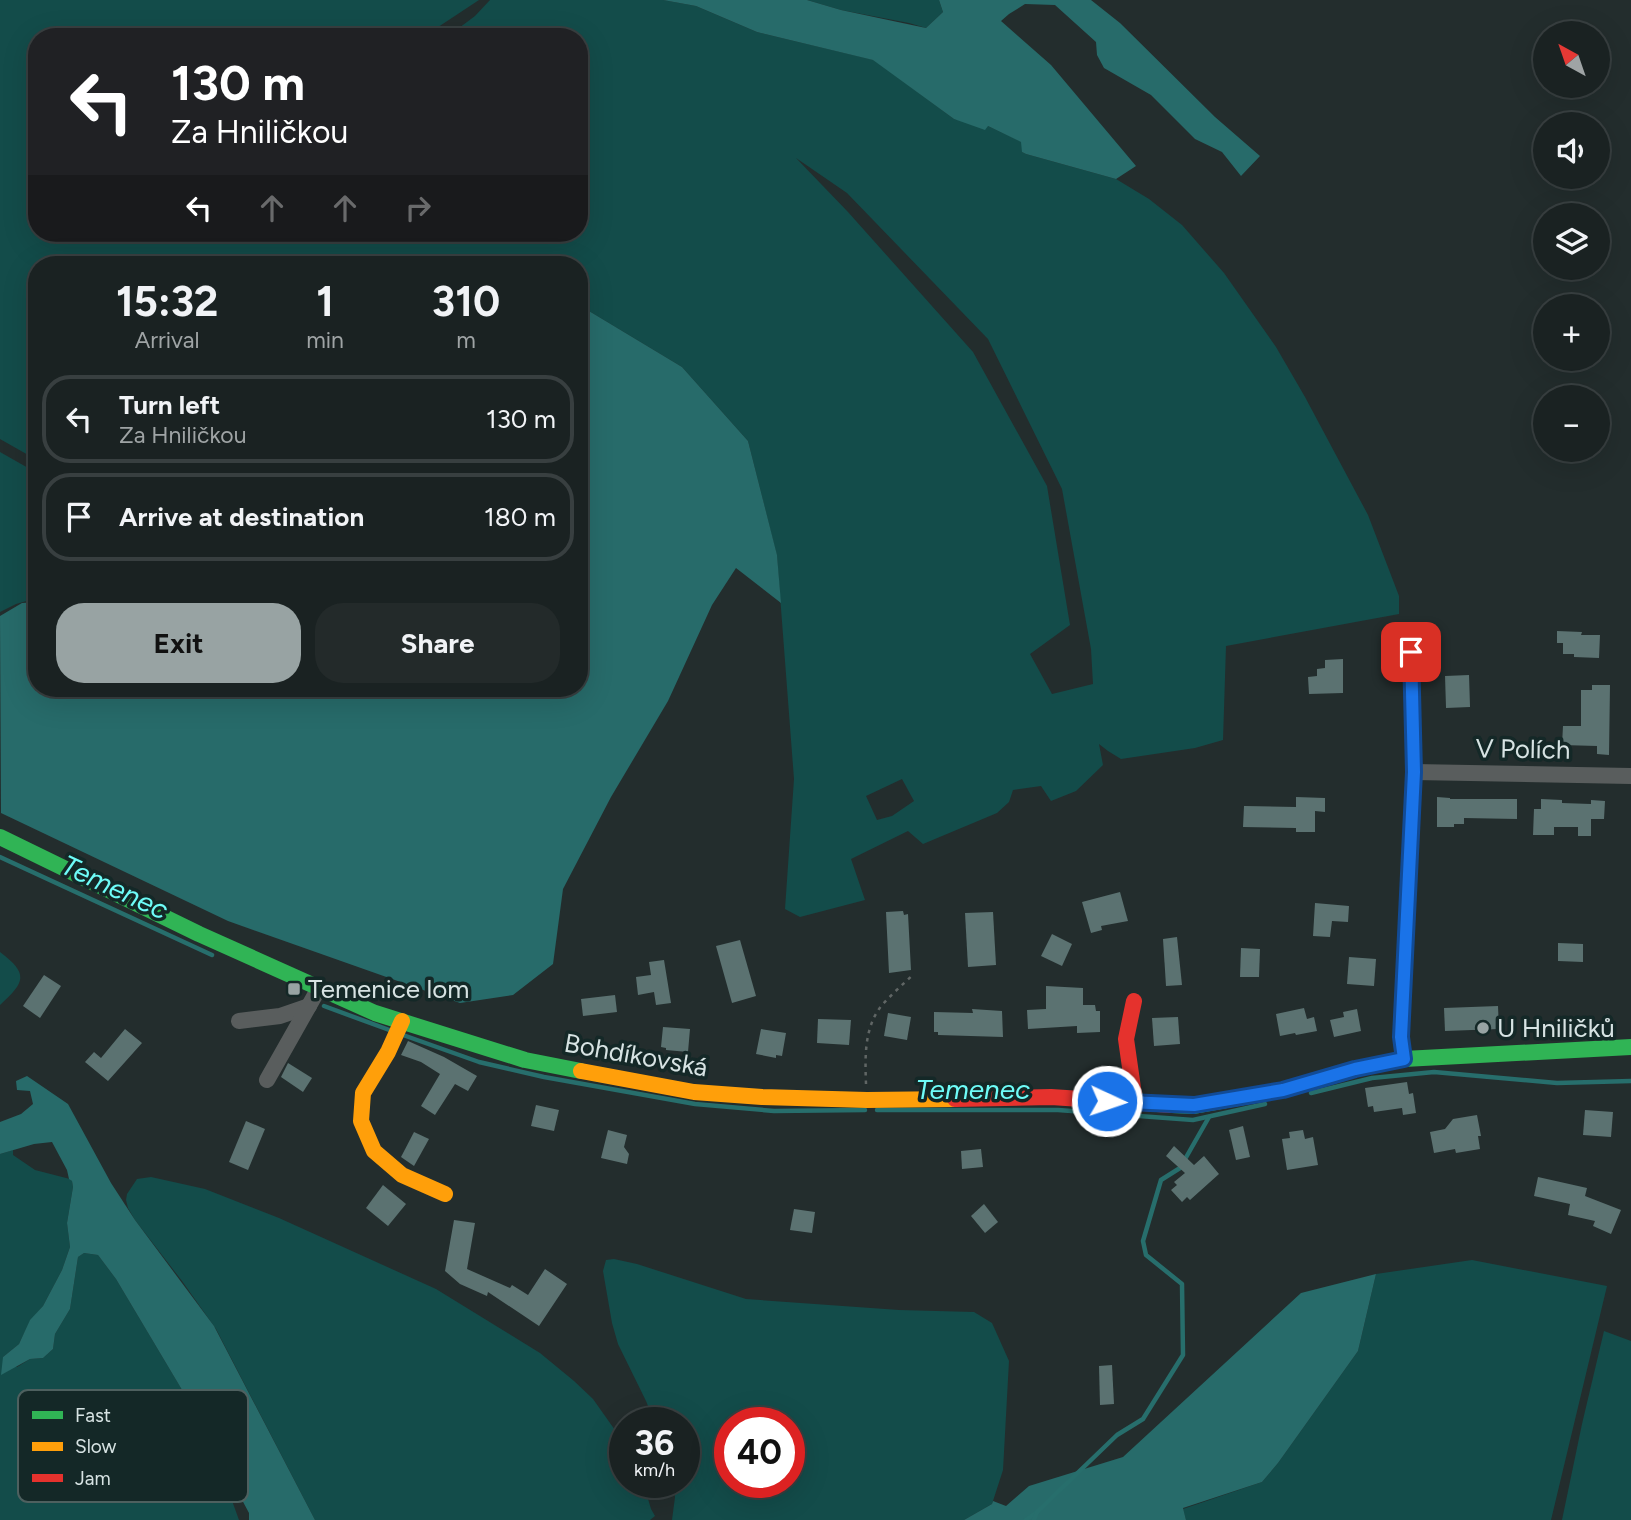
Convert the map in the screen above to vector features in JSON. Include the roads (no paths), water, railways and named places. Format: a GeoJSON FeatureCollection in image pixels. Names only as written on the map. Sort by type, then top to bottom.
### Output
{"type":"FeatureCollection","features":[{"type":"Feature","properties":{"kind":"street"},"geometry":{"type":"LineString","coordinates":[[1404,1059],[1401,1037],[1414,772],[1411,652]]}},
{"type":"Feature","properties":{"kind":"street","name":"V Polích"},"geometry":{"type":"LineString","coordinates":[[1414,772],[1631,776]]}},
{"type":"Feature","properties":{"kind":"street","name":"Bohdíkovská"},"geometry":{"type":"LineString","coordinates":[[0,837],[199,934],[375,1013],[399,1029],[525,1060],[694,1093],[867,1100],[1051,1097],[1194,1105],[1283,1090],[1355,1069],[1404,1059],[1631,1047]]}},
{"type":"Feature","properties":{"kind":"street"},"geometry":{"type":"LineString","coordinates":[[267,1080],[319,988]]}},
{"type":"Feature","properties":{"kind":"street"},"geometry":{"type":"LineString","coordinates":[[1134,1001],[1126,1038],[1135,1102]]}},
{"type":"Feature","properties":{"kind":"street"},"geometry":{"type":"LineString","coordinates":[[239,1021],[280,1016],[309,1006]]}},
{"type":"Feature","properties":{"kind":"street"},"geometry":{"type":"LineString","coordinates":[[399,1029],[363,1093],[361,1121],[374,1151],[402,1175],[445,1194]]}},
{"type":"Feature","properties":{"kind":"waterway","name":"Temenec"},"geometry":{"type":"LineString","coordinates":[[0,857],[212,955]]}},
{"type":"Feature","properties":{"kind":"waterway","name":"Temenec"},"geometry":{"type":"LineString","coordinates":[[324,1006],[392,1031]]}},
{"type":"Feature","properties":{"kind":"waterway","name":"Temenec"},"geometry":{"type":"LineString","coordinates":[[403,1035],[479,1062],[544,1077],[695,1104],[774,1111],[865,1110]]}},
{"type":"Feature","properties":{"kind":"waterway","name":"Temenec"},"geometry":{"type":"LineString","coordinates":[[1311,1093],[1372,1078],[1434,1072],[1557,1083],[1631,1081]]}},
{"type":"Feature","properties":{"kind":"waterway","name":"Temenec"},"geometry":{"type":"LineString","coordinates":[[877,1110],[1058,1110],[1193,1120],[1265,1104]]}},
{"type":"Feature","properties":{"kind":"waterway"},"geometry":{"type":"LineString","coordinates":[[1034,1520],[1037,1512],[1117,1435],[1143,1419],[1183,1355],[1182,1284],[1146,1255],[1143,1241],[1161,1180],[1180,1168],[1209,1117]]}},
{"type":"Feature","properties":{"kind":"waterway"},"geometry":{"type":"LineString","coordinates":[[1026,1520],[1037,1512]]}},
{"type":"Feature","properties":{"kind":"place","name":"Temenice lom"},"geometry":{"type":"Point","coordinates":[294,989]}},
{"type":"Feature","properties":{"kind":"place","name":"U Hniličků"},"geometry":{"type":"Point","coordinates":[1483,1028]}}]}
